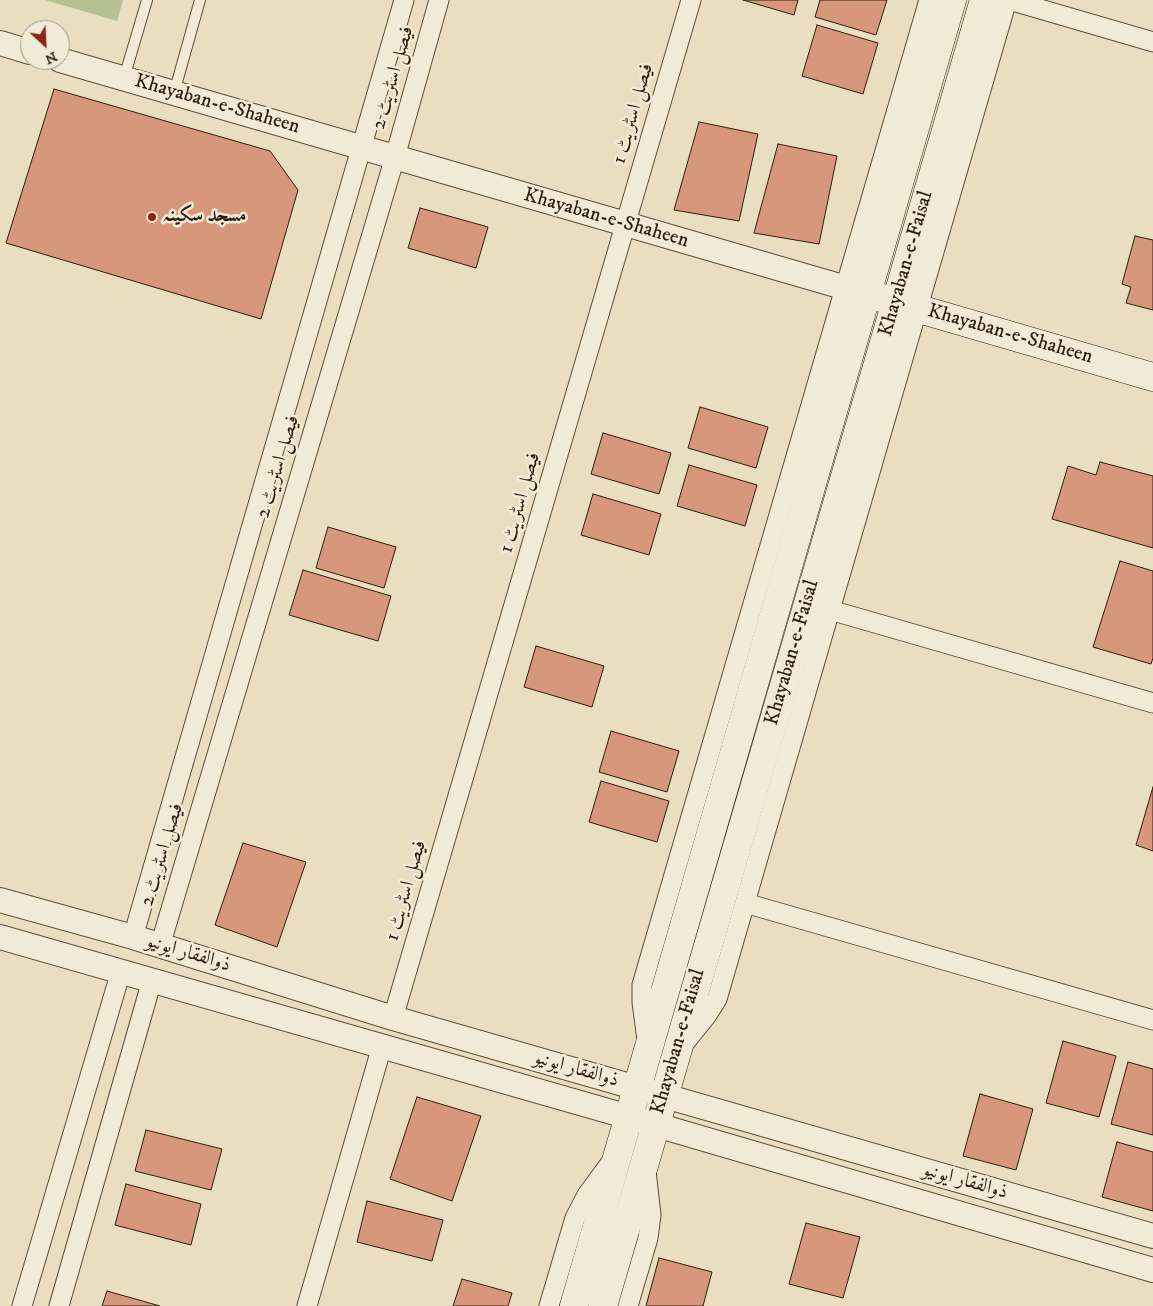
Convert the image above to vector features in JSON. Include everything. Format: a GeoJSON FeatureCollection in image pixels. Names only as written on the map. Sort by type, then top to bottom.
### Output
{"type":"FeatureCollection","features":[{"type":"Feature","properties":{"kind":"main road","name":"Khayaban-e-Faisal"},"geometry":{"type":"LineString","coordinates":[[574,1306],[649,1048],[856,291],[952,0]]}},
{"type":"Feature","properties":{"kind":"main road","name":"Khayaban-e-Faisal"},"geometry":{"type":"LineString","coordinates":[[603,1306],[676,1053],[907,305],[984,0]]}},
{"type":"Feature","properties":{"kind":"main road","name":"Khayaban-e-Shaheen"},"geometry":{"type":"LineString","coordinates":[[856,291],[1153,377]]}},
{"type":"Feature","properties":{"kind":"street","name":"فیصل اسٹریٹ 2"},"geometry":{"type":"LineString","coordinates":[[133,937],[404,0]]}},
{"type":"Feature","properties":{"kind":"street","name":"فیصل اسٹریٹ 2"},"geometry":{"type":"LineString","coordinates":[[160,946],[440,0]]}},
{"type":"Feature","properties":{"kind":"street","name":"فیصل اسٹریٹ 1"},"geometry":{"type":"LineString","coordinates":[[393,1018],[691,0]]}},
{"type":"Feature","properties":{"kind":"street"},"geometry":{"type":"LineString","coordinates":[[856,291],[929,0]]}},
{"type":"Feature","properties":{"kind":"street"},"geometry":{"type":"LineString","coordinates":[[676,1053],[694,1033],[717,999],[830,610],[907,305],[1008,0],[1153,42]]}},
{"type":"Feature","properties":{"kind":"street"},"geometry":{"type":"LineString","coordinates":[[0,43],[20,49]]}},
{"type":"Feature","properties":{"kind":"street","name":"Khayaban-e-Shaheen"},"geometry":{"type":"LineString","coordinates":[[70,63],[856,291]]}},
{"type":"Feature","properties":{"kind":"street"},"geometry":{"type":"LineString","coordinates":[[830,610],[1153,703]]}},
{"type":"Feature","properties":{"kind":"street","name":"ذوالفقار ایونیو"},"geometry":{"type":"LineString","coordinates":[[0,900],[133,937],[393,1018],[1153,1236]]}},
{"type":"Feature","properties":{"kind":"street"},"geometry":{"type":"LineString","coordinates":[[745,903],[1153,1020]]}},
{"type":"Feature","properties":{"kind":"street","name":"ذوالفقار ایونیو"},"geometry":{"type":"LineString","coordinates":[[0,937],[629,1117],[1153,1270]]}},
{"type":"Feature","properties":{"kind":"street"},"geometry":{"type":"LineString","coordinates":[[22,1306],[121,971]]}},
{"type":"Feature","properties":{"kind":"street"},"geometry":{"type":"LineString","coordinates":[[58,1306],[152,980]]}},
{"type":"Feature","properties":{"kind":"street"},"geometry":{"type":"LineString","coordinates":[[307,1306],[382,1046]]}},
{"type":"Feature","properties":{"kind":"street"},"geometry":{"type":"LineString","coordinates":[[549,1306],[575,1218],[599,1176],[618,1155]]}},
{"type":"Feature","properties":{"kind":"street"},"geometry":{"type":"LineString","coordinates":[[628,1306],[648,1238],[651,1215],[644,1162]]}},
{"type":"Feature","properties":{"kind":"lane"},"geometry":{"type":"LineString","coordinates":[[124,78],[147,0]]}},
{"type":"Feature","properties":{"kind":"lane"},"geometry":{"type":"LineString","coordinates":[[174,93],[200,0]]}},
{"type":"Feature","properties":{"kind":"green space"},"geometry":{"type":"Polygon","coordinates":[[[45,0],[123,0],[117,21],[45,0]]]}},
{"type":"Feature","properties":{"kind":"building"},"geometry":{"type":"Polygon","coordinates":[[[743,0],[798,0],[794,15],[743,0]]]}},
{"type":"Feature","properties":{"kind":"building"},"geometry":{"type":"Polygon","coordinates":[[[820,0],[887,0],[876,35],[815,17],[820,0]]]}},
{"type":"Feature","properties":{"kind":"building"},"geometry":{"type":"Polygon","coordinates":[[[817,25],[878,43],[863,94],[802,76],[817,25]]]}},
{"type":"Feature","properties":{"kind":"building","name":"مسجد سکینہ"},"geometry":{"type":"Polygon","coordinates":[[[54,89],[270,151],[298,190],[261,319],[6,243],[54,89]]]}},
{"type":"Feature","properties":{"kind":"building"},"geometry":{"type":"Polygon","coordinates":[[[699,122],[758,134],[739,221],[674,210],[699,122]]]}},
{"type":"Feature","properties":{"kind":"building"},"geometry":{"type":"Polygon","coordinates":[[[778,144],[837,156],[819,244],[754,233],[778,144]]]}},
{"type":"Feature","properties":{"kind":"building"},"geometry":{"type":"Polygon","coordinates":[[[420,208],[488,227],[476,268],[408,248],[420,208]]]}},
{"type":"Feature","properties":{"kind":"building"},"geometry":{"type":"Polygon","coordinates":[[[1135,236],[1153,240],[1153,310],[1126,303],[1131,287],[1122,284],[1135,236]]]}},
{"type":"Feature","properties":{"kind":"building"},"geometry":{"type":"Polygon","coordinates":[[[700,407],[768,427],[756,468],[688,448],[700,407]]]}},
{"type":"Feature","properties":{"kind":"building"},"geometry":{"type":"Polygon","coordinates":[[[603,433],[671,453],[659,494],[591,474],[603,433]]]}},
{"type":"Feature","properties":{"kind":"building"},"geometry":{"type":"Polygon","coordinates":[[[1100,462],[1153,476],[1153,548],[1052,519],[1068,466],[1096,475],[1100,462]]]}},
{"type":"Feature","properties":{"kind":"building"},"geometry":{"type":"Polygon","coordinates":[[[689,465],[757,485],[745,526],[677,506],[689,465]]]}},
{"type":"Feature","properties":{"kind":"building"},"geometry":{"type":"Polygon","coordinates":[[[593,494],[661,514],[649,555],[581,535],[593,494]]]}},
{"type":"Feature","properties":{"kind":"building"},"geometry":{"type":"Polygon","coordinates":[[[328,527],[396,547],[384,588],[316,568],[328,527]]]}},
{"type":"Feature","properties":{"kind":"building"},"geometry":{"type":"Polygon","coordinates":[[[1120,561],[1153,571],[1153,658],[1151,664],[1093,647],[1120,561]]]}},
{"type":"Feature","properties":{"kind":"building"},"geometry":{"type":"Polygon","coordinates":[[[303,570],[391,596],[378,641],[289,615],[303,570]]]}},
{"type":"Feature","properties":{"kind":"building"},"geometry":{"type":"Polygon","coordinates":[[[536,646],[604,666],[592,707],[524,687],[536,646]]]}},
{"type":"Feature","properties":{"kind":"building"},"geometry":{"type":"Polygon","coordinates":[[[611,731],[679,751],[667,792],[599,772],[611,731]]]}},
{"type":"Feature","properties":{"kind":"building"},"geometry":{"type":"Polygon","coordinates":[[[601,781],[669,801],[657,842],[589,822],[601,781]]]}},
{"type":"Feature","properties":{"kind":"building"},"geometry":{"type":"Polygon","coordinates":[[[1153,787],[1153,851],[1136,845],[1153,787]]]}},
{"type":"Feature","properties":{"kind":"building"},"geometry":{"type":"Polygon","coordinates":[[[243,843],[306,862],[277,947],[215,925],[243,843]]]}},
{"type":"Feature","properties":{"kind":"building"},"geometry":{"type":"Polygon","coordinates":[[[1063,1041],[1116,1056],[1099,1117],[1046,1103],[1063,1041]]]}},
{"type":"Feature","properties":{"kind":"building"},"geometry":{"type":"Polygon","coordinates":[[[1128,1062],[1153,1069],[1153,1135],[1111,1124],[1128,1062]]]}},
{"type":"Feature","properties":{"kind":"building"},"geometry":{"type":"Polygon","coordinates":[[[980,1094],[1033,1109],[1016,1170],[963,1156],[980,1094]]]}},
{"type":"Feature","properties":{"kind":"building"},"geometry":{"type":"Polygon","coordinates":[[[417,1097],[481,1116],[452,1201],[390,1179],[417,1097]]]}},
{"type":"Feature","properties":{"kind":"building"},"geometry":{"type":"Polygon","coordinates":[[[146,1130],[222,1149],[211,1190],[135,1171],[146,1130]]]}},
{"type":"Feature","properties":{"kind":"building"},"geometry":{"type":"Polygon","coordinates":[[[1117,1142],[1153,1152],[1153,1211],[1102,1197],[1117,1142]]]}},
{"type":"Feature","properties":{"kind":"building"},"geometry":{"type":"Polygon","coordinates":[[[126,1184],[201,1204],[191,1245],[115,1225],[126,1184]]]}},
{"type":"Feature","properties":{"kind":"building"},"geometry":{"type":"Polygon","coordinates":[[[367,1201],[443,1220],[432,1261],[357,1242],[367,1201]]]}},
{"type":"Feature","properties":{"kind":"building"},"geometry":{"type":"Polygon","coordinates":[[[806,1223],[860,1237],[843,1298],[789,1284],[806,1223]]]}},
{"type":"Feature","properties":{"kind":"building"},"geometry":{"type":"Polygon","coordinates":[[[659,1258],[712,1272],[703,1306],[646,1306],[659,1258]]]}},
{"type":"Feature","properties":{"kind":"building"},"geometry":{"type":"Polygon","coordinates":[[[462,1279],[512,1293],[508,1306],[453,1306],[462,1279]]]}},
{"type":"Feature","properties":{"kind":"building"},"geometry":{"type":"Polygon","coordinates":[[[107,1291],[160,1306],[102,1306],[107,1291]]]}},
{"type":"Feature","properties":{"kind":"place","name":"مسجد سکینہ"},"geometry":{"type":"Point","coordinates":[152,217]}}]}
